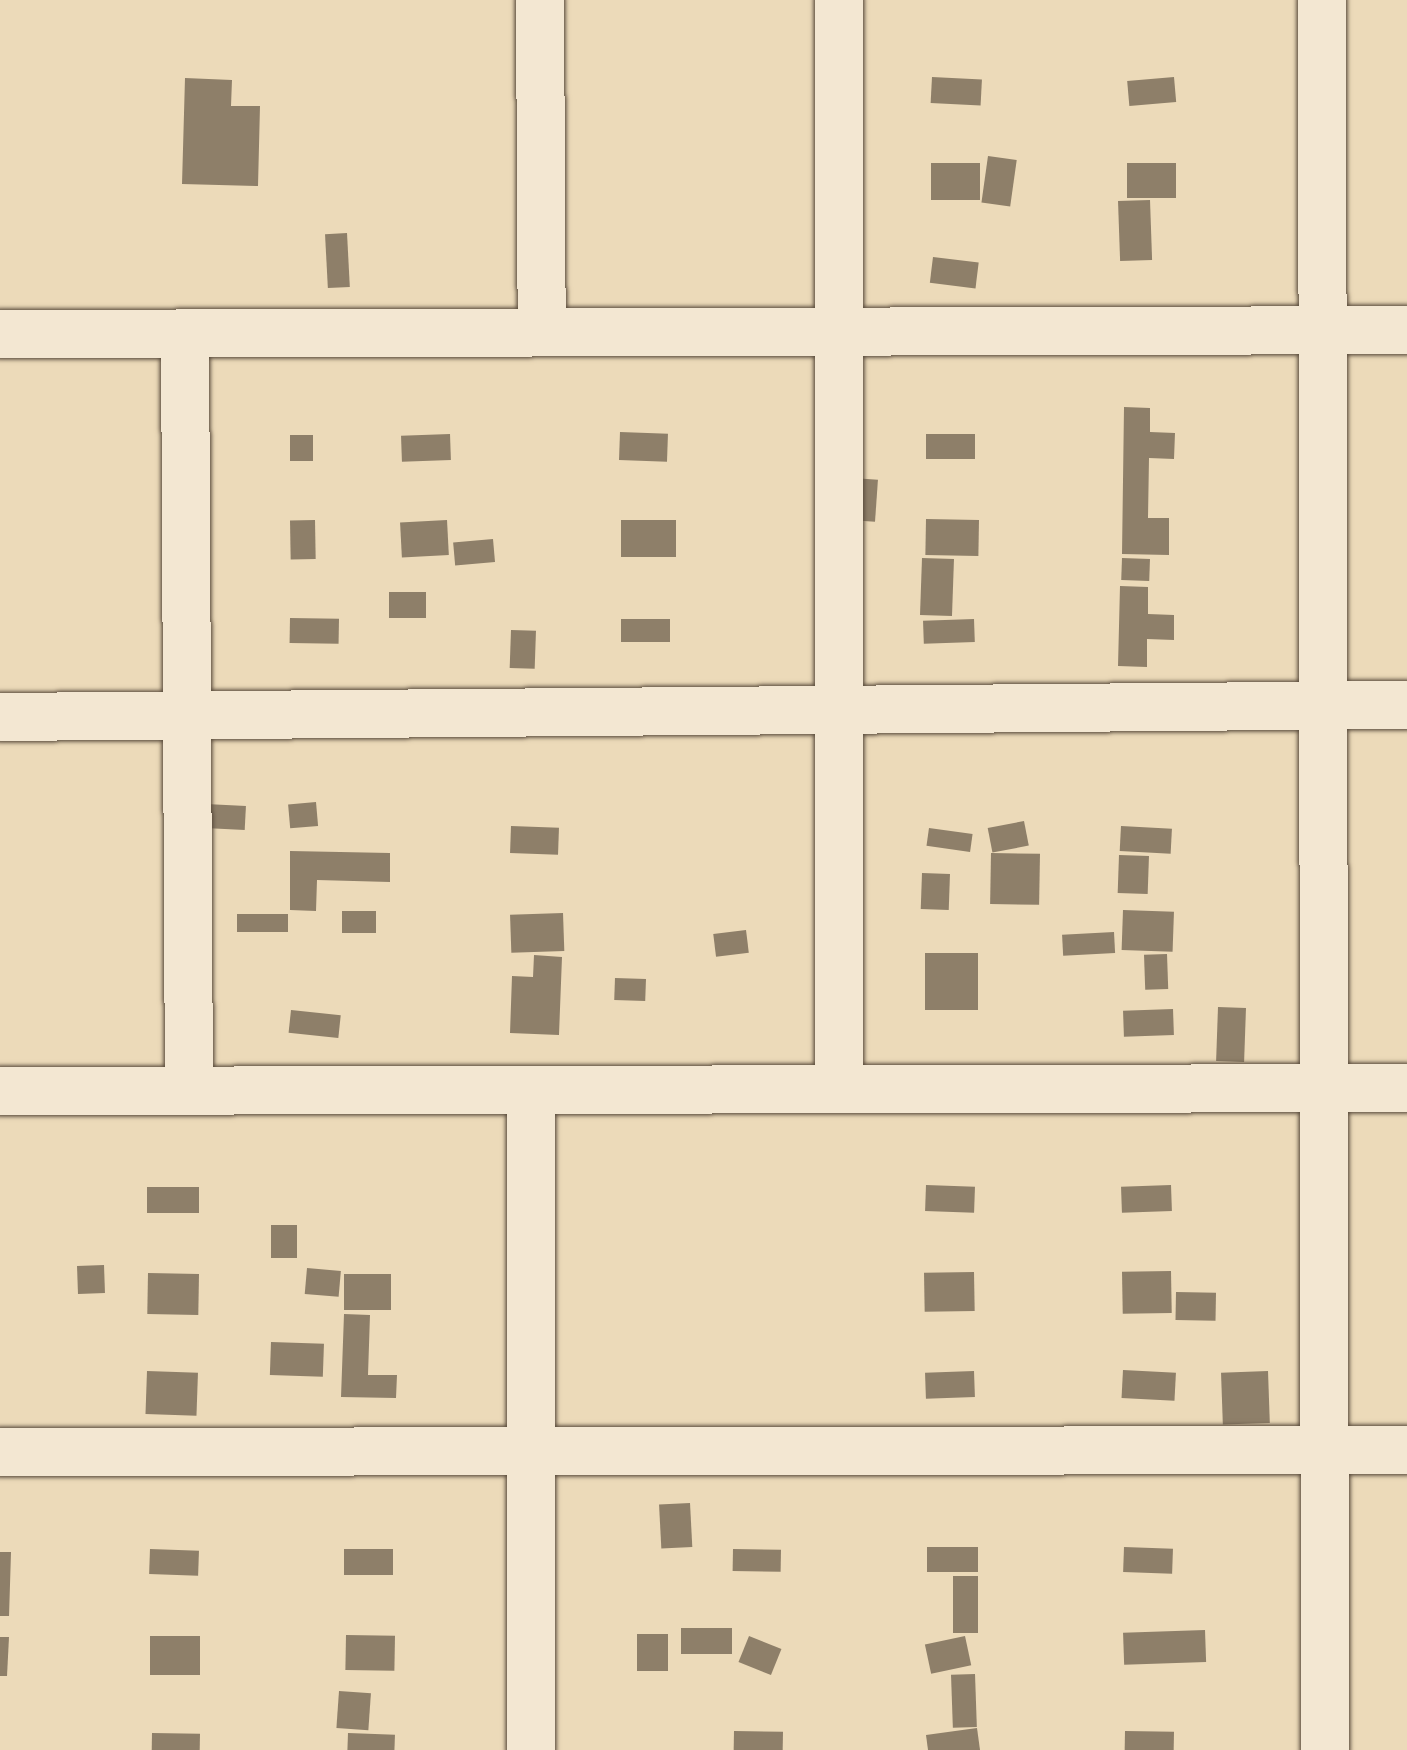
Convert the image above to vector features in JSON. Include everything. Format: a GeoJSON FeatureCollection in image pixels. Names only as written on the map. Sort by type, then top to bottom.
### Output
{"type":"FeatureCollection","features":[{"type":"Feature","properties":{"kind":"street"},"geometry":{"type":"LineString","coordinates":[[540,0],[542,332]]}},
{"type":"Feature","properties":{"kind":"street"},"geometry":{"type":"LineString","coordinates":[[839,0],[839,1089]]}},
{"type":"Feature","properties":{"kind":"street"},"geometry":{"type":"LineString","coordinates":[[1322,0],[1325,1750]]}},
{"type":"Feature","properties":{"kind":"street"},"geometry":{"type":"LineString","coordinates":[[0,334],[1407,330]]}},
{"type":"Feature","properties":{"kind":"street"},"geometry":{"type":"LineString","coordinates":[[184,333],[189,1090]]}},
{"type":"Feature","properties":{"kind":"street"},"geometry":{"type":"LineString","coordinates":[[0,717],[1407,706]]}},
{"type":"Feature","properties":{"kind":"street"},"geometry":{"type":"LineString","coordinates":[[0,1091],[1407,1088]]}},
{"type":"Feature","properties":{"kind":"street"},"geometry":{"type":"LineString","coordinates":[[530,1090],[530,1750]]}},
{"type":"Feature","properties":{"kind":"street"},"geometry":{"type":"LineString","coordinates":[[0,1452],[1407,1450]]}},
{"type":"Feature","properties":{"kind":"building"},"geometry":{"type":"Polygon","coordinates":[[[932,77],[982,80],[981,106],[931,103],[932,77]]]}},
{"type":"Feature","properties":{"kind":"building"},"geometry":{"type":"Polygon","coordinates":[[[1174,77],[1176,102],[1129,106],[1127,81],[1174,77]]]}},
{"type":"Feature","properties":{"kind":"building"},"geometry":{"type":"Polygon","coordinates":[[[185,78],[232,80],[231,106],[260,106],[258,186],[182,184],[185,78]]]}},
{"type":"Feature","properties":{"kind":"building"},"geometry":{"type":"Polygon","coordinates":[[[988,156],[1017,160],[1010,207],[981,203],[988,156]]]}},
{"type":"Feature","properties":{"kind":"building"},"geometry":{"type":"Polygon","coordinates":[[[931,163],[980,163],[980,200],[931,200],[931,163]]]}},
{"type":"Feature","properties":{"kind":"building"},"geometry":{"type":"Polygon","coordinates":[[[1127,163],[1176,163],[1176,198],[1127,198],[1127,163]]]}},
{"type":"Feature","properties":{"kind":"building"},"geometry":{"type":"Polygon","coordinates":[[[1150,200],[1152,260],[1120,261],[1118,201],[1150,200]]]}},
{"type":"Feature","properties":{"kind":"building"},"geometry":{"type":"Polygon","coordinates":[[[347,233],[350,287],[328,288],[325,234],[347,233]]]}},
{"type":"Feature","properties":{"kind":"building"},"geometry":{"type":"Polygon","coordinates":[[[933,257],[979,263],[975,288],[930,283],[933,257]]]}},
{"type":"Feature","properties":{"kind":"building"},"geometry":{"type":"Polygon","coordinates":[[[1124,407],[1150,408],[1150,432],[1175,433],[1174,459],[1149,458],[1148,518],[1169,518],[1169,555],[1122,554],[1124,407]]]}},
{"type":"Feature","properties":{"kind":"building"},"geometry":{"type":"Polygon","coordinates":[[[620,432],[668,434],[667,462],[619,460],[620,432]]]}},
{"type":"Feature","properties":{"kind":"building"},"geometry":{"type":"Polygon","coordinates":[[[450,434],[451,460],[402,462],[401,436],[450,434]]]}},
{"type":"Feature","properties":{"kind":"building"},"geometry":{"type":"Polygon","coordinates":[[[926,434],[975,434],[975,459],[926,459],[926,434]]]}},
{"type":"Feature","properties":{"kind":"building"},"geometry":{"type":"Polygon","coordinates":[[[290,435],[313,435],[313,461],[290,461],[290,435]]]}},
{"type":"Feature","properties":{"kind":"building"},"geometry":{"type":"Polygon","coordinates":[[[852,478],[878,480],[875,522],[849,520],[852,478]]]}},
{"type":"Feature","properties":{"kind":"building"},"geometry":{"type":"Polygon","coordinates":[[[926,519],[979,520],[978,556],[925,555],[926,519]]]}},
{"type":"Feature","properties":{"kind":"building"},"geometry":{"type":"Polygon","coordinates":[[[290,520],[315,520],[316,559],[291,559],[290,520]]]}},
{"type":"Feature","properties":{"kind":"building"},"geometry":{"type":"Polygon","coordinates":[[[447,520],[449,555],[402,557],[400,522],[447,520]]]}},
{"type":"Feature","properties":{"kind":"building"},"geometry":{"type":"Polygon","coordinates":[[[621,520],[676,520],[676,557],[621,557],[621,520]]]}},
{"type":"Feature","properties":{"kind":"building"},"geometry":{"type":"Polygon","coordinates":[[[493,539],[495,562],[455,565],[453,542],[493,539]]]}},
{"type":"Feature","properties":{"kind":"building"},"geometry":{"type":"Polygon","coordinates":[[[922,558],[954,559],[952,616],[920,615],[922,558]]]}},
{"type":"Feature","properties":{"kind":"building"},"geometry":{"type":"Polygon","coordinates":[[[1122,558],[1150,559],[1149,581],[1121,580],[1122,558]]]}},
{"type":"Feature","properties":{"kind":"building"},"geometry":{"type":"Polygon","coordinates":[[[1120,586],[1148,587],[1148,614],[1174,615],[1174,640],[1147,639],[1147,667],[1118,666],[1120,586]]]}},
{"type":"Feature","properties":{"kind":"building"},"geometry":{"type":"Polygon","coordinates":[[[389,592],[426,592],[426,618],[389,618],[389,592]]]}},
{"type":"Feature","properties":{"kind":"building"},"geometry":{"type":"Polygon","coordinates":[[[290,618],[339,619],[339,644],[290,643],[290,618]]]}},
{"type":"Feature","properties":{"kind":"building"},"geometry":{"type":"Polygon","coordinates":[[[621,619],[670,619],[670,642],[621,642],[621,619]]]}},
{"type":"Feature","properties":{"kind":"building"},"geometry":{"type":"Polygon","coordinates":[[[974,619],[975,642],[924,644],[923,621],[974,619]]]}},
{"type":"Feature","properties":{"kind":"building"},"geometry":{"type":"Polygon","coordinates":[[[511,630],[536,631],[535,669],[510,668],[511,630]]]}},
{"type":"Feature","properties":{"kind":"building"},"geometry":{"type":"Polygon","coordinates":[[[316,802],[318,826],[290,828],[288,804],[316,802]]]}},
{"type":"Feature","properties":{"kind":"building"},"geometry":{"type":"Polygon","coordinates":[[[206,804],[246,806],[245,830],[205,828],[206,804]]]}},
{"type":"Feature","properties":{"kind":"building"},"geometry":{"type":"Polygon","coordinates":[[[1024,821],[1029,846],[992,853],[988,828],[1024,821]]]}},
{"type":"Feature","properties":{"kind":"building"},"geometry":{"type":"Polygon","coordinates":[[[511,826],[559,828],[558,855],[510,853],[511,826]]]}},
{"type":"Feature","properties":{"kind":"building"},"geometry":{"type":"Polygon","coordinates":[[[1121,826],[1172,829],[1171,854],[1120,851],[1121,826]]]}},
{"type":"Feature","properties":{"kind":"building"},"geometry":{"type":"Polygon","coordinates":[[[929,828],[973,834],[970,852],[926,846],[929,828]]]}},
{"type":"Feature","properties":{"kind":"building"},"geometry":{"type":"Polygon","coordinates":[[[290,851],[390,853],[390,882],[317,880],[316,911],[290,910],[290,851]]]}},
{"type":"Feature","properties":{"kind":"building"},"geometry":{"type":"Polygon","coordinates":[[[991,853],[1040,854],[1039,905],[990,904],[991,853]]]}},
{"type":"Feature","properties":{"kind":"building"},"geometry":{"type":"Polygon","coordinates":[[[1119,855],[1149,856],[1148,894],[1118,893],[1119,855]]]}},
{"type":"Feature","properties":{"kind":"building"},"geometry":{"type":"Polygon","coordinates":[[[922,873],[950,874],[949,910],[921,909],[922,873]]]}},
{"type":"Feature","properties":{"kind":"building"},"geometry":{"type":"Polygon","coordinates":[[[1123,910],[1174,912],[1173,952],[1122,950],[1123,910]]]}},
{"type":"Feature","properties":{"kind":"building"},"geometry":{"type":"Polygon","coordinates":[[[342,911],[376,911],[376,933],[342,933],[342,911]]]}},
{"type":"Feature","properties":{"kind":"building"},"geometry":{"type":"Polygon","coordinates":[[[563,913],[564,951],[511,953],[510,915],[563,913]]]}},
{"type":"Feature","properties":{"kind":"building"},"geometry":{"type":"Polygon","coordinates":[[[237,914],[288,914],[288,932],[237,932],[237,914]]]}},
{"type":"Feature","properties":{"kind":"building"},"geometry":{"type":"Polygon","coordinates":[[[746,930],[749,953],[716,957],[713,934],[746,930]]]}},
{"type":"Feature","properties":{"kind":"building"},"geometry":{"type":"Polygon","coordinates":[[[1114,932],[1115,953],[1063,956],[1062,935],[1114,932]]]}},
{"type":"Feature","properties":{"kind":"building"},"geometry":{"type":"Polygon","coordinates":[[[925,953],[978,953],[978,1010],[925,1010],[925,953]]]}},
{"type":"Feature","properties":{"kind":"building"},"geometry":{"type":"Polygon","coordinates":[[[1167,954],[1168,989],[1145,990],[1144,955],[1167,954]]]}},
{"type":"Feature","properties":{"kind":"building"},"geometry":{"type":"Polygon","coordinates":[[[534,955],[562,957],[559,1035],[510,1033],[512,976],[533,977],[534,955]]]}},
{"type":"Feature","properties":{"kind":"building"},"geometry":{"type":"Polygon","coordinates":[[[615,978],[646,979],[645,1001],[614,1000],[615,978]]]}},
{"type":"Feature","properties":{"kind":"building"},"geometry":{"type":"Polygon","coordinates":[[[1218,1007],[1246,1008],[1244,1062],[1216,1061],[1218,1007]]]}},
{"type":"Feature","properties":{"kind":"building"},"geometry":{"type":"Polygon","coordinates":[[[1173,1009],[1174,1035],[1124,1037],[1123,1011],[1173,1009]]]}},
{"type":"Feature","properties":{"kind":"building"},"geometry":{"type":"Polygon","coordinates":[[[291,1010],[341,1015],[338,1038],[289,1033],[291,1010]]]}},
{"type":"Feature","properties":{"kind":"building"},"geometry":{"type":"Polygon","coordinates":[[[926,1185],[975,1187],[974,1213],[925,1211],[926,1185]]]}},
{"type":"Feature","properties":{"kind":"building"},"geometry":{"type":"Polygon","coordinates":[[[1171,1185],[1172,1211],[1122,1213],[1121,1187],[1171,1185]]]}},
{"type":"Feature","properties":{"kind":"building"},"geometry":{"type":"Polygon","coordinates":[[[147,1187],[199,1187],[199,1213],[147,1213],[147,1187]]]}},
{"type":"Feature","properties":{"kind":"building"},"geometry":{"type":"Polygon","coordinates":[[[271,1225],[297,1225],[297,1258],[271,1258],[271,1225]]]}},
{"type":"Feature","properties":{"kind":"building"},"geometry":{"type":"Polygon","coordinates":[[[104,1265],[105,1293],[78,1294],[77,1266],[104,1265]]]}},
{"type":"Feature","properties":{"kind":"building"},"geometry":{"type":"Polygon","coordinates":[[[307,1268],[341,1271],[339,1297],[305,1294],[307,1268]]]}},
{"type":"Feature","properties":{"kind":"building"},"geometry":{"type":"Polygon","coordinates":[[[1171,1271],[1172,1313],[1123,1314],[1122,1272],[1171,1271]]]}},
{"type":"Feature","properties":{"kind":"building"},"geometry":{"type":"Polygon","coordinates":[[[974,1272],[975,1311],[925,1312],[924,1273],[974,1272]]]}},
{"type":"Feature","properties":{"kind":"building"},"geometry":{"type":"Polygon","coordinates":[[[148,1273],[199,1274],[198,1315],[147,1314],[148,1273]]]}},
{"type":"Feature","properties":{"kind":"building"},"geometry":{"type":"Polygon","coordinates":[[[344,1274],[391,1274],[391,1310],[344,1310],[344,1274]]]}},
{"type":"Feature","properties":{"kind":"building"},"geometry":{"type":"Polygon","coordinates":[[[1176,1292],[1216,1293],[1216,1321],[1176,1320],[1176,1292]]]}},
{"type":"Feature","properties":{"kind":"building"},"geometry":{"type":"Polygon","coordinates":[[[344,1314],[370,1315],[368,1375],[397,1375],[396,1398],[341,1397],[344,1314]]]}},
{"type":"Feature","properties":{"kind":"building"},"geometry":{"type":"Polygon","coordinates":[[[271,1342],[324,1344],[323,1377],[270,1375],[271,1342]]]}},
{"type":"Feature","properties":{"kind":"building"},"geometry":{"type":"Polygon","coordinates":[[[1123,1370],[1176,1373],[1174,1401],[1122,1398],[1123,1370]]]}},
{"type":"Feature","properties":{"kind":"building"},"geometry":{"type":"Polygon","coordinates":[[[147,1371],[198,1373],[196,1416],[145,1414],[147,1371]]]}},
{"type":"Feature","properties":{"kind":"building"},"geometry":{"type":"Polygon","coordinates":[[[974,1371],[975,1397],[926,1399],[925,1373],[974,1371]]]}},
{"type":"Feature","properties":{"kind":"building"},"geometry":{"type":"Polygon","coordinates":[[[1268,1371],[1270,1423],[1223,1425],[1221,1373],[1268,1371]]]}},
{"type":"Feature","properties":{"kind":"building"},"geometry":{"type":"Polygon","coordinates":[[[690,1503],[692,1547],[661,1549],[659,1505],[690,1503]]]}},
{"type":"Feature","properties":{"kind":"building"},"geometry":{"type":"Polygon","coordinates":[[[927,1547],[978,1547],[978,1572],[927,1572],[927,1547]]]}},
{"type":"Feature","properties":{"kind":"building"},"geometry":{"type":"Polygon","coordinates":[[[1124,1547],[1173,1549],[1172,1574],[1123,1572],[1124,1547]]]}},
{"type":"Feature","properties":{"kind":"building"},"geometry":{"type":"Polygon","coordinates":[[[150,1549],[199,1551],[198,1576],[149,1574],[150,1549]]]}},
{"type":"Feature","properties":{"kind":"building"},"geometry":{"type":"Polygon","coordinates":[[[344,1549],[393,1549],[393,1575],[344,1575],[344,1549]]]}},
{"type":"Feature","properties":{"kind":"building"},"geometry":{"type":"Polygon","coordinates":[[[733,1549],[781,1550],[781,1572],[733,1571],[733,1549]]]}},
{"type":"Feature","properties":{"kind":"building"},"geometry":{"type":"Polygon","coordinates":[[[0,1552],[11,1552],[9,1616],[0,1616],[0,1552]]]}},
{"type":"Feature","properties":{"kind":"building"},"geometry":{"type":"Polygon","coordinates":[[[953,1576],[978,1576],[978,1633],[953,1633],[953,1576]]]}},
{"type":"Feature","properties":{"kind":"building"},"geometry":{"type":"Polygon","coordinates":[[[681,1628],[732,1628],[732,1654],[681,1654],[681,1628]]]}},
{"type":"Feature","properties":{"kind":"building"},"geometry":{"type":"Polygon","coordinates":[[[1205,1630],[1206,1662],[1124,1665],[1123,1633],[1205,1630]]]}},
{"type":"Feature","properties":{"kind":"building"},"geometry":{"type":"Polygon","coordinates":[[[637,1634],[668,1634],[668,1671],[637,1671],[637,1634]]]}},
{"type":"Feature","properties":{"kind":"building"},"geometry":{"type":"Polygon","coordinates":[[[346,1635],[395,1636],[394,1671],[345,1670],[346,1635]]]}},
{"type":"Feature","properties":{"kind":"building"},"geometry":{"type":"Polygon","coordinates":[[[150,1636],[200,1636],[200,1675],[150,1675],[150,1636]]]}},
{"type":"Feature","properties":{"kind":"building"},"geometry":{"type":"Polygon","coordinates":[[[749,1636],[781,1649],[771,1675],[739,1662],[749,1636]]]}},
{"type":"Feature","properties":{"kind":"building"},"geometry":{"type":"Polygon","coordinates":[[[965,1636],[971,1665],[931,1674],[925,1645],[965,1636]]]}},
{"type":"Feature","properties":{"kind":"building"},"geometry":{"type":"Polygon","coordinates":[[[0,1637],[9,1637],[7,1676],[0,1676],[0,1637]]]}},
{"type":"Feature","properties":{"kind":"building"},"geometry":{"type":"Polygon","coordinates":[[[975,1674],[977,1727],[953,1728],[951,1675],[975,1674]]]}},
{"type":"Feature","properties":{"kind":"building"},"geometry":{"type":"Polygon","coordinates":[[[339,1691],[371,1693],[368,1730],[336,1728],[339,1691]]]}},
{"type":"Feature","properties":{"kind":"building"},"geometry":{"type":"Polygon","coordinates":[[[977,1728],[980,1750],[928,1750],[926,1735],[977,1728]]]}},
{"type":"Feature","properties":{"kind":"building"},"geometry":{"type":"Polygon","coordinates":[[[734,1731],[783,1732],[783,1750],[734,1750],[734,1731]]]}},
{"type":"Feature","properties":{"kind":"building"},"geometry":{"type":"Polygon","coordinates":[[[1125,1731],[1174,1732],[1174,1750],[1125,1750],[1125,1731]]]}},
{"type":"Feature","properties":{"kind":"building"},"geometry":{"type":"Polygon","coordinates":[[[152,1733],[200,1734],[200,1750],[152,1750],[152,1733]]]}},
{"type":"Feature","properties":{"kind":"building"},"geometry":{"type":"Polygon","coordinates":[[[348,1733],[395,1735],[394,1750],[347,1750],[348,1733]]]}}]}
